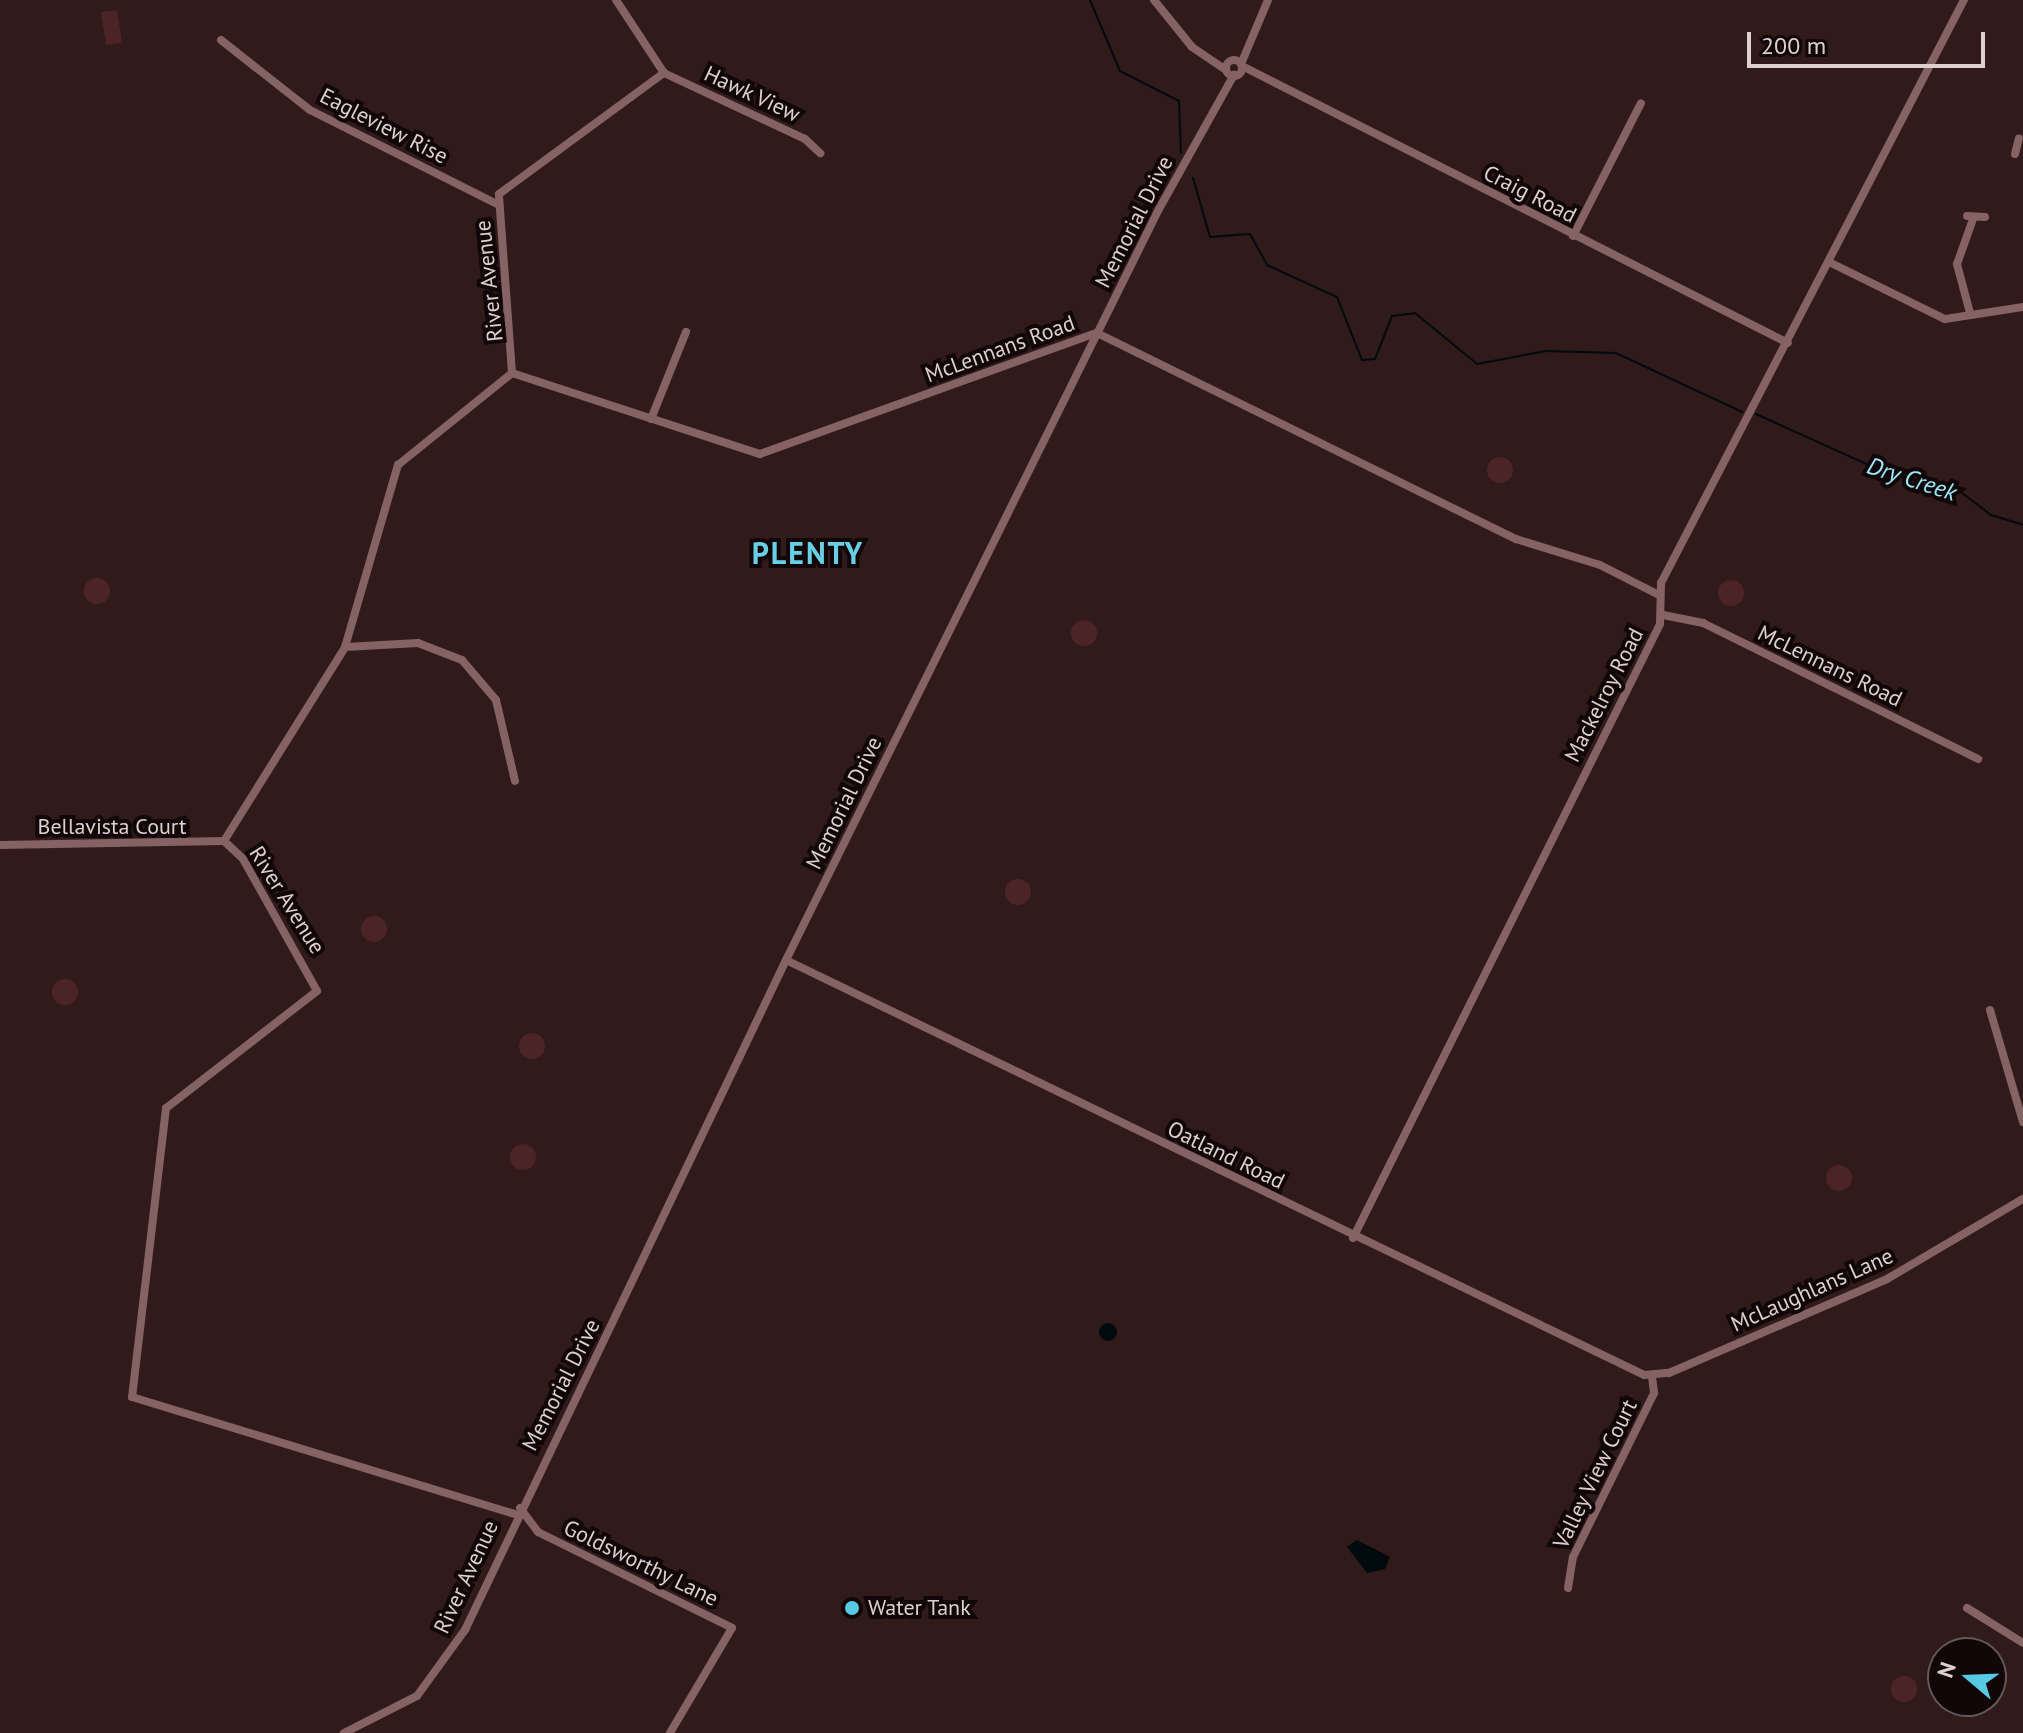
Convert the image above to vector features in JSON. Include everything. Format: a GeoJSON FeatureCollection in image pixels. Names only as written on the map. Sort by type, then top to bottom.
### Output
{"type":"FeatureCollection","features":[{"type":"Feature","properties":{"kind":"street"},"geometry":{"type":"LineString","coordinates":[[616,0],[664,73]]}},
{"type":"Feature","properties":{"kind":"street","name":"Craig Road"},"geometry":{"type":"LineString","coordinates":[[1154,0],[1198,52],[1257,76],[1788,343]]}},
{"type":"Feature","properties":{"kind":"street","name":"Memorial Drive"},"geometry":{"type":"LineString","coordinates":[[517,1511],[1097,333],[1268,0]]}},
{"type":"Feature","properties":{"kind":"street"},"geometry":{"type":"LineString","coordinates":[[1657,594],[1831,263],[1964,0]]}},
{"type":"Feature","properties":{"kind":"street","name":"Eagleview Rise"},"geometry":{"type":"LineString","coordinates":[[221,40],[310,110],[499,205]]}},
{"type":"Feature","properties":{"kind":"street","name":"Hawk View"},"geometry":{"type":"LineString","coordinates":[[664,73],[805,139],[820,153]]}},
{"type":"Feature","properties":{"kind":"street","name":"River Avenue"},"geometry":{"type":"LineString","coordinates":[[344,1733],[401,1709],[426,1688],[465,1630],[517,1511],[132,1397],[166,1108],[317,991],[251,872],[224,841],[345,647],[398,465],[512,373],[499,205],[507,185],[664,73]]}},
{"type":"Feature","properties":{"kind":"street"},"geometry":{"type":"LineString","coordinates":[[1573,236],[1641,103]]}},
{"type":"Feature","properties":{"kind":"street"},"geometry":{"type":"LineString","coordinates":[[2019,138],[2020,153]]}},
{"type":"Feature","properties":{"kind":"street"},"geometry":{"type":"LineString","coordinates":[[1970,313],[1957,264],[1970,217],[1985,217]]}},
{"type":"Feature","properties":{"kind":"street"},"geometry":{"type":"LineString","coordinates":[[1831,263],[1939,317],[2023,307]]}},
{"type":"Feature","properties":{"kind":"street"},"geometry":{"type":"LineString","coordinates":[[651,419],[686,332]]}},
{"type":"Feature","properties":{"kind":"street","name":"McLennans Road"},"geometry":{"type":"LineString","coordinates":[[512,373],[760,454],[1097,333],[1516,539],[1600,565],[1657,594]]}},
{"type":"Feature","properties":{"kind":"street","name":"Mackelroy Road"},"geometry":{"type":"LineString","coordinates":[[1353,1238],[1663,615],[1657,594]]}},
{"type":"Feature","properties":{"kind":"street","name":"McLennans Road"},"geometry":{"type":"LineString","coordinates":[[1663,615],[1703,623],[1978,759]]}},
{"type":"Feature","properties":{"kind":"street"},"geometry":{"type":"LineString","coordinates":[[345,647],[418,643],[462,660],[496,700],[515,781]]}},
{"type":"Feature","properties":{"kind":"street","name":"Bellavista Court"},"geometry":{"type":"LineString","coordinates":[[0,845],[224,841]]}},
{"type":"Feature","properties":{"kind":"street","name":"Oatland Road"},"geometry":{"type":"LineString","coordinates":[[786,960],[1353,1238],[1652,1377]]}},
{"type":"Feature","properties":{"kind":"street"},"geometry":{"type":"LineString","coordinates":[[1990,1010],[2023,1122]]}},
{"type":"Feature","properties":{"kind":"street","name":"McLaughlans Lane"},"geometry":{"type":"LineString","coordinates":[[1652,1377],[1887,1279],[2023,1199]]}},
{"type":"Feature","properties":{"kind":"street","name":"Valley View Court"},"geometry":{"type":"LineString","coordinates":[[1568,1588],[1573,1557],[1654,1393],[1652,1377]]}},
{"type":"Feature","properties":{"kind":"street","name":"Goldsworthy Lane"},"geometry":{"type":"LineString","coordinates":[[517,1511],[538,1532],[732,1628],[670,1733]]}},
{"type":"Feature","properties":{"kind":"street"},"geometry":{"type":"LineString","coordinates":[[1967,1608],[2023,1643]]}},
{"type":"Feature","properties":{"kind":"shaded area"},"geometry":{"type":"Polygon","coordinates":[[[117,10],[122,43],[106,45],[101,12],[117,10]]]}},
{"type":"Feature","properties":{"kind":"shaded area"},"geometry":{"type":"Polygon","coordinates":[[[1500,457],[1509,461],[1513,470],[1509,479],[1500,483],[1491,479],[1487,470],[1491,461],[1500,457]]]}},
{"type":"Feature","properties":{"kind":"shaded area"},"geometry":{"type":"Polygon","coordinates":[[[97,578],[106,582],[110,591],[106,600],[97,604],[88,600],[84,591],[88,582],[97,578]]]}},
{"type":"Feature","properties":{"kind":"shaded area"},"geometry":{"type":"Polygon","coordinates":[[[1731,580],[1740,584],[1744,593],[1740,602],[1731,606],[1722,602],[1718,593],[1722,584],[1731,580]]]}},
{"type":"Feature","properties":{"kind":"shaded area"},"geometry":{"type":"Polygon","coordinates":[[[1084,620],[1093,624],[1097,633],[1093,642],[1084,646],[1075,642],[1071,633],[1075,624],[1084,620]]]}},
{"type":"Feature","properties":{"kind":"shaded area"},"geometry":{"type":"Polygon","coordinates":[[[1018,879],[1027,883],[1031,892],[1027,901],[1018,905],[1009,901],[1005,892],[1009,883],[1018,879]]]}},
{"type":"Feature","properties":{"kind":"shaded area"},"geometry":{"type":"Polygon","coordinates":[[[374,916],[383,920],[387,929],[383,938],[374,942],[365,938],[361,929],[365,920],[374,916]]]}},
{"type":"Feature","properties":{"kind":"shaded area"},"geometry":{"type":"Polygon","coordinates":[[[65,979],[74,983],[78,992],[74,1001],[65,1005],[56,1001],[52,992],[56,983],[65,979]]]}},
{"type":"Feature","properties":{"kind":"shaded area"},"geometry":{"type":"Polygon","coordinates":[[[532,1033],[541,1037],[545,1046],[541,1055],[532,1059],[523,1055],[519,1046],[523,1037],[532,1033]]]}},
{"type":"Feature","properties":{"kind":"shaded area"},"geometry":{"type":"Polygon","coordinates":[[[523,1144],[532,1148],[536,1157],[532,1166],[523,1170],[514,1166],[510,1157],[514,1148],[523,1144]]]}},
{"type":"Feature","properties":{"kind":"shaded area"},"geometry":{"type":"Polygon","coordinates":[[[1839,1165],[1848,1169],[1852,1178],[1848,1187],[1839,1191],[1830,1187],[1826,1178],[1830,1169],[1839,1165]]]}},
{"type":"Feature","properties":{"kind":"shaded area"},"geometry":{"type":"Polygon","coordinates":[[[1108,1323],[1117,1332],[1108,1341],[1099,1332],[1108,1323]]]}},
{"type":"Feature","properties":{"kind":"shaded area"},"geometry":{"type":"Polygon","coordinates":[[[1357,1540],[1390,1557],[1385,1569],[1367,1573],[1347,1547],[1357,1540]]]}},
{"type":"Feature","properties":{"kind":"shaded area"},"geometry":{"type":"Polygon","coordinates":[[[1904,1676],[1913,1680],[1917,1689],[1913,1698],[1904,1702],[1895,1698],[1891,1689],[1895,1680],[1904,1676]]]}},
{"type":"Feature","properties":{"kind":"waterway","name":"Dry Creek"},"geometry":{"type":"LineString","coordinates":[[1090,0],[1120,71],[1179,101],[1181,153]]}},
{"type":"Feature","properties":{"kind":"waterway","name":"Dry Creek"},"geometry":{"type":"LineString","coordinates":[[1193,178],[1210,237],[1250,234],[1267,265],[1337,297],[1362,360],[1375,359],[1392,316],[1415,313],[1477,364],[1546,351],[1616,353],[1742,412]]}},
{"type":"Feature","properties":{"kind":"waterway","name":"Dry Creek"},"geometry":{"type":"LineString","coordinates":[[1756,414],[1888,474],[1958,490],[1991,515],[2023,525]]}},
{"type":"Feature","properties":{"kind":"place","name":"Water Tank"},"geometry":{"type":"Point","coordinates":[852,1608]}},
{"type":"Feature","properties":{"kind":"district","name":"PLENTY"},"geometry":{"type":"Point","coordinates":[808,553]}}]}
